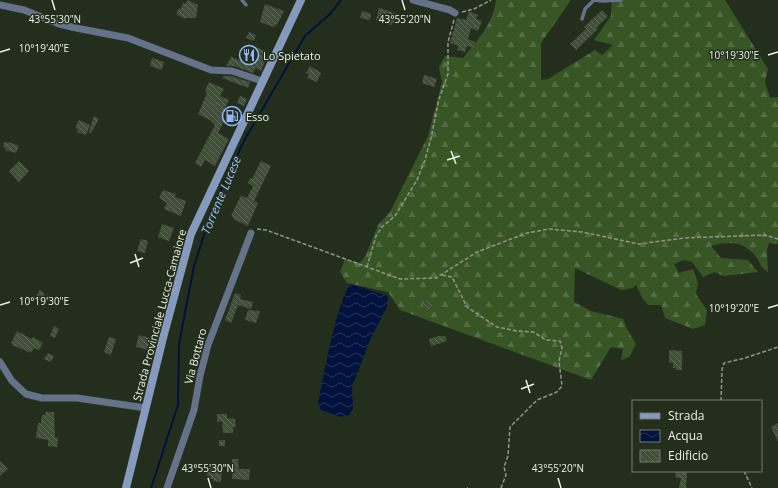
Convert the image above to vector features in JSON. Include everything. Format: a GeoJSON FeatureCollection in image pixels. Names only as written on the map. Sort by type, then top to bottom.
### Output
{"type":"FeatureCollection","features":[{"type":"Feature","properties":{"kind":"main road","name":"Strada Provinciale Lucca-Camaiore"},"geometry":{"type":"LineString","coordinates":[[126,488],[191,234],[301,0]]}},
{"type":"Feature","properties":{"kind":"street"},"geometry":{"type":"LineString","coordinates":[[413,0],[450,10],[455,13]]}},
{"type":"Feature","properties":{"kind":"street"},"geometry":{"type":"LineString","coordinates":[[0,4],[24,10],[59,24],[128,38],[211,70],[232,71],[262,81]]}},
{"type":"Feature","properties":{"kind":"street","name":"Via Bottaro"},"geometry":{"type":"LineString","coordinates":[[167,488],[194,410],[200,376],[208,345],[251,233]]}},
{"type":"Feature","properties":{"kind":"street"},"geometry":{"type":"LineString","coordinates":[[0,362],[12,381],[26,394],[42,398],[77,398],[146,408]]}},
{"type":"Feature","properties":{"kind":"lane"},"geometry":{"type":"LineString","coordinates":[[242,0],[246,5]]}},
{"type":"Feature","properties":{"kind":"lane"},"geometry":{"type":"LineString","coordinates":[[582,19],[585,9],[594,0],[621,0]]}},
{"type":"Feature","properties":{"kind":"path"},"geometry":{"type":"LineString","coordinates":[[367,268],[376,236],[382,227],[395,216],[416,180],[425,160],[439,99],[448,74],[448,42],[456,17],[455,13],[474,9],[491,0]]}},
{"type":"Feature","properties":{"kind":"path"},"geometry":{"type":"LineString","coordinates":[[251,233],[256,229],[266,230],[400,279],[436,278],[477,252],[527,233],[550,229],[582,232],[639,244],[684,238],[765,235],[778,239]]}},
{"type":"Feature","properties":{"kind":"path"},"geometry":{"type":"LineString","coordinates":[[442,275],[452,277],[467,307],[497,327],[517,331],[533,332],[546,340],[560,341],[562,348],[559,361],[562,386],[557,392],[537,400],[510,427],[508,456],[504,467],[506,475],[501,488]]}},
{"type":"Feature","properties":{"kind":"path"},"geometry":{"type":"LineString","coordinates":[[721,400],[722,370],[724,363],[778,347]]}},
{"type":"Feature","properties":{"kind":"path"},"geometry":{"type":"LineString","coordinates":[[744,472],[752,488]]}},
{"type":"Feature","properties":{"kind":"green space"},"geometry":{"type":"Polygon","coordinates":[[[496,0],[571,0],[541,43],[541,80],[548,79],[595,50],[602,55],[613,45],[594,40],[611,16],[612,0],[725,0],[768,69],[765,82],[770,98],[778,97],[778,244],[769,243],[767,250],[768,272],[762,267],[757,258],[747,248],[742,245],[730,243],[711,246],[721,258],[748,260],[758,272],[724,276],[715,272],[703,277],[692,262],[684,260],[674,264],[679,273],[693,269],[698,283],[696,294],[707,310],[705,325],[693,329],[665,318],[661,305],[648,305],[643,299],[636,285],[633,288],[621,290],[575,268],[574,302],[591,311],[623,319],[636,344],[629,357],[621,360],[623,349],[611,347],[591,380],[400,310],[388,292],[347,283],[340,272],[345,259],[360,263],[366,255],[378,225],[390,212],[428,136],[442,82],[439,67],[445,56],[463,58],[484,31],[492,17],[496,0]]]}},
{"type":"Feature","properties":{"kind":"water"},"geometry":{"type":"Polygon","coordinates":[[[351,284],[388,296],[387,307],[371,338],[352,387],[353,409],[349,415],[341,417],[321,410],[318,404],[336,322],[346,292],[351,284]]]}},
{"type":"Feature","properties":{"kind":"building"},"geometry":{"type":"Polygon","coordinates":[[[188,0],[198,5],[196,18],[185,19],[176,14],[179,8],[181,9],[183,3],[185,4],[188,0]]]}},
{"type":"Feature","properties":{"kind":"building"},"geometry":{"type":"Polygon","coordinates":[[[265,4],[284,11],[277,25],[276,24],[274,27],[260,22],[265,4]]]}},
{"type":"Feature","properties":{"kind":"building"},"geometry":{"type":"Polygon","coordinates":[[[379,8],[397,14],[392,25],[376,20],[379,8]]]}},
{"type":"Feature","properties":{"kind":"building"},"geometry":{"type":"Polygon","coordinates":[[[602,10],[608,16],[596,28],[598,29],[576,50],[570,44],[586,29],[584,27],[602,10]]]}},
{"type":"Feature","properties":{"kind":"building"},"geometry":{"type":"Polygon","coordinates":[[[362,11],[371,14],[370,20],[360,18],[362,11]]]}},
{"type":"Feature","properties":{"kind":"building"},"geometry":{"type":"Polygon","coordinates":[[[469,11],[478,15],[476,19],[482,21],[478,31],[471,28],[468,39],[475,42],[473,48],[467,46],[465,52],[457,50],[458,46],[450,43],[457,18],[466,20],[469,11]]]}},
{"type":"Feature","properties":{"kind":"building"},"geometry":{"type":"Polygon","coordinates":[[[249,32],[256,35],[254,41],[246,38],[249,32]]]}},
{"type":"Feature","properties":{"kind":"building"},"geometry":{"type":"Polygon","coordinates":[[[249,44],[265,51],[263,55],[267,57],[261,71],[256,68],[253,73],[234,66],[226,66],[231,57],[241,61],[249,44]]]}},
{"type":"Feature","properties":{"kind":"building"},"geometry":{"type":"Polygon","coordinates":[[[152,58],[164,62],[162,70],[150,66],[152,58]]]}},
{"type":"Feature","properties":{"kind":"building"},"geometry":{"type":"Polygon","coordinates":[[[310,66],[321,73],[317,82],[307,78],[309,74],[306,73],[310,66]]]}},
{"type":"Feature","properties":{"kind":"building"},"geometry":{"type":"Polygon","coordinates":[[[424,75],[437,79],[434,87],[422,83],[424,75]]]}},
{"type":"Feature","properties":{"kind":"building"},"geometry":{"type":"Polygon","coordinates":[[[224,76],[231,76],[250,82],[248,88],[222,78],[224,76]]]}},
{"type":"Feature","properties":{"kind":"building"},"geometry":{"type":"Polygon","coordinates":[[[209,82],[224,89],[220,96],[229,100],[223,112],[229,115],[225,124],[223,123],[218,133],[229,139],[215,166],[205,160],[201,167],[195,163],[215,125],[210,120],[198,114],[207,93],[205,90],[209,82]]]}},
{"type":"Feature","properties":{"kind":"building"},"geometry":{"type":"Polygon","coordinates":[[[240,96],[247,99],[244,106],[237,103],[240,96]]]}},
{"type":"Feature","properties":{"kind":"building"},"geometry":{"type":"Polygon","coordinates":[[[94,116],[99,119],[91,133],[89,132],[94,116]]]}},
{"type":"Feature","properties":{"kind":"building"},"geometry":{"type":"Polygon","coordinates":[[[79,120],[90,125],[86,135],[77,132],[78,129],[75,128],[79,120]]]}},
{"type":"Feature","properties":{"kind":"building"},"geometry":{"type":"Polygon","coordinates":[[[4,142],[9,142],[19,146],[16,153],[5,150],[6,148],[3,147],[4,142]]]}},
{"type":"Feature","properties":{"kind":"building"},"geometry":{"type":"Polygon","coordinates":[[[19,161],[29,171],[19,182],[9,171],[19,161]]]}},
{"type":"Feature","properties":{"kind":"building"},"geometry":{"type":"Polygon","coordinates":[[[261,161],[271,166],[254,201],[258,203],[248,226],[233,219],[234,218],[231,216],[241,195],[247,198],[253,186],[248,183],[250,178],[252,179],[261,161]]]}},
{"type":"Feature","properties":{"kind":"building"},"geometry":{"type":"Polygon","coordinates":[[[163,190],[176,194],[175,197],[186,201],[181,216],[164,209],[167,203],[159,198],[163,190]]]}},
{"type":"Feature","properties":{"kind":"building"},"geometry":{"type":"Polygon","coordinates":[[[162,224],[174,228],[169,241],[158,237],[162,224]]]}},
{"type":"Feature","properties":{"kind":"building"},"geometry":{"type":"Polygon","coordinates":[[[141,239],[148,241],[145,253],[137,251],[141,239]]]}},
{"type":"Feature","properties":{"kind":"building"},"geometry":{"type":"Polygon","coordinates":[[[40,290],[45,294],[39,302],[34,299],[40,290]]]}},
{"type":"Feature","properties":{"kind":"building"},"geometry":{"type":"Polygon","coordinates":[[[235,293],[241,295],[240,299],[253,302],[251,309],[238,305],[231,323],[225,320],[235,293]]]}},
{"type":"Feature","properties":{"kind":"building"},"geometry":{"type":"Polygon","coordinates":[[[429,299],[433,306],[426,311],[422,304],[429,299]]]}},
{"type":"Feature","properties":{"kind":"building"},"geometry":{"type":"Polygon","coordinates":[[[248,310],[260,311],[256,323],[245,320],[248,310]]]}},
{"type":"Feature","properties":{"kind":"building"},"geometry":{"type":"Polygon","coordinates":[[[54,326],[59,329],[55,338],[50,336],[54,326]]]}},
{"type":"Feature","properties":{"kind":"building"},"geometry":{"type":"Polygon","coordinates":[[[17,331],[32,339],[33,337],[43,343],[39,350],[34,348],[31,353],[12,345],[13,344],[11,343],[17,331]]]}},
{"type":"Feature","properties":{"kind":"building"},"geometry":{"type":"Polygon","coordinates":[[[139,335],[151,338],[149,350],[136,347],[139,335]]]}},
{"type":"Feature","properties":{"kind":"building"},"geometry":{"type":"Polygon","coordinates":[[[445,336],[447,341],[431,346],[429,339],[445,336]]]}},
{"type":"Feature","properties":{"kind":"building"},"geometry":{"type":"Polygon","coordinates":[[[109,337],[116,339],[111,355],[104,352],[109,337]]]}},
{"type":"Feature","properties":{"kind":"building"},"geometry":{"type":"Polygon","coordinates":[[[669,350],[682,351],[682,370],[676,370],[676,368],[673,368],[673,363],[669,363],[669,350]]]}},
{"type":"Feature","properties":{"kind":"building"},"geometry":{"type":"Polygon","coordinates":[[[48,353],[54,356],[51,362],[44,359],[48,353]]]}},
{"type":"Feature","properties":{"kind":"building"},"geometry":{"type":"Polygon","coordinates":[[[45,412],[54,412],[55,437],[58,438],[57,447],[48,446],[48,440],[36,438],[38,423],[41,423],[42,415],[45,415],[45,412]]]}},
{"type":"Feature","properties":{"kind":"building"},"geometry":{"type":"Polygon","coordinates":[[[217,414],[227,414],[227,418],[235,419],[236,427],[233,427],[233,433],[223,433],[222,421],[217,422],[217,414]]]}},
{"type":"Feature","properties":{"kind":"building"},"geometry":{"type":"Polygon","coordinates":[[[778,423],[778,442],[771,427],[778,423]]]}},
{"type":"Feature","properties":{"kind":"building"},"geometry":{"type":"Polygon","coordinates":[[[219,440],[225,440],[225,446],[219,446],[219,440]]]}},
{"type":"Feature","properties":{"kind":"building"},"geometry":{"type":"Polygon","coordinates":[[[232,459],[238,459],[239,469],[250,469],[249,480],[232,479],[232,459]]]}},
{"type":"Feature","properties":{"kind":"building"},"geometry":{"type":"Polygon","coordinates":[[[0,461],[8,469],[0,476],[0,461]]]}},
{"type":"Feature","properties":{"kind":"building"},"geometry":{"type":"Polygon","coordinates":[[[208,465],[222,467],[221,482],[213,481],[213,479],[210,479],[210,476],[207,476],[208,465]]]}},
{"type":"Feature","properties":{"kind":"building"},"geometry":{"type":"Polygon","coordinates":[[[675,472],[687,472],[686,488],[679,488],[681,478],[676,478],[675,472]]]}},
{"type":"Feature","properties":{"kind":"waterway","name":"Torrente Lucese"},"geometry":{"type":"LineString","coordinates":[[151,488],[178,405],[179,344],[194,266],[210,216],[245,139],[305,36],[331,13],[341,0]]}},
{"type":"Feature","properties":{"kind":"place","name":"Lo Spietato"},"geometry":{"type":"Point","coordinates":[249,55]}},
{"type":"Feature","properties":{"kind":"place","name":"Esso"},"geometry":{"type":"Point","coordinates":[232,116]}}]}
